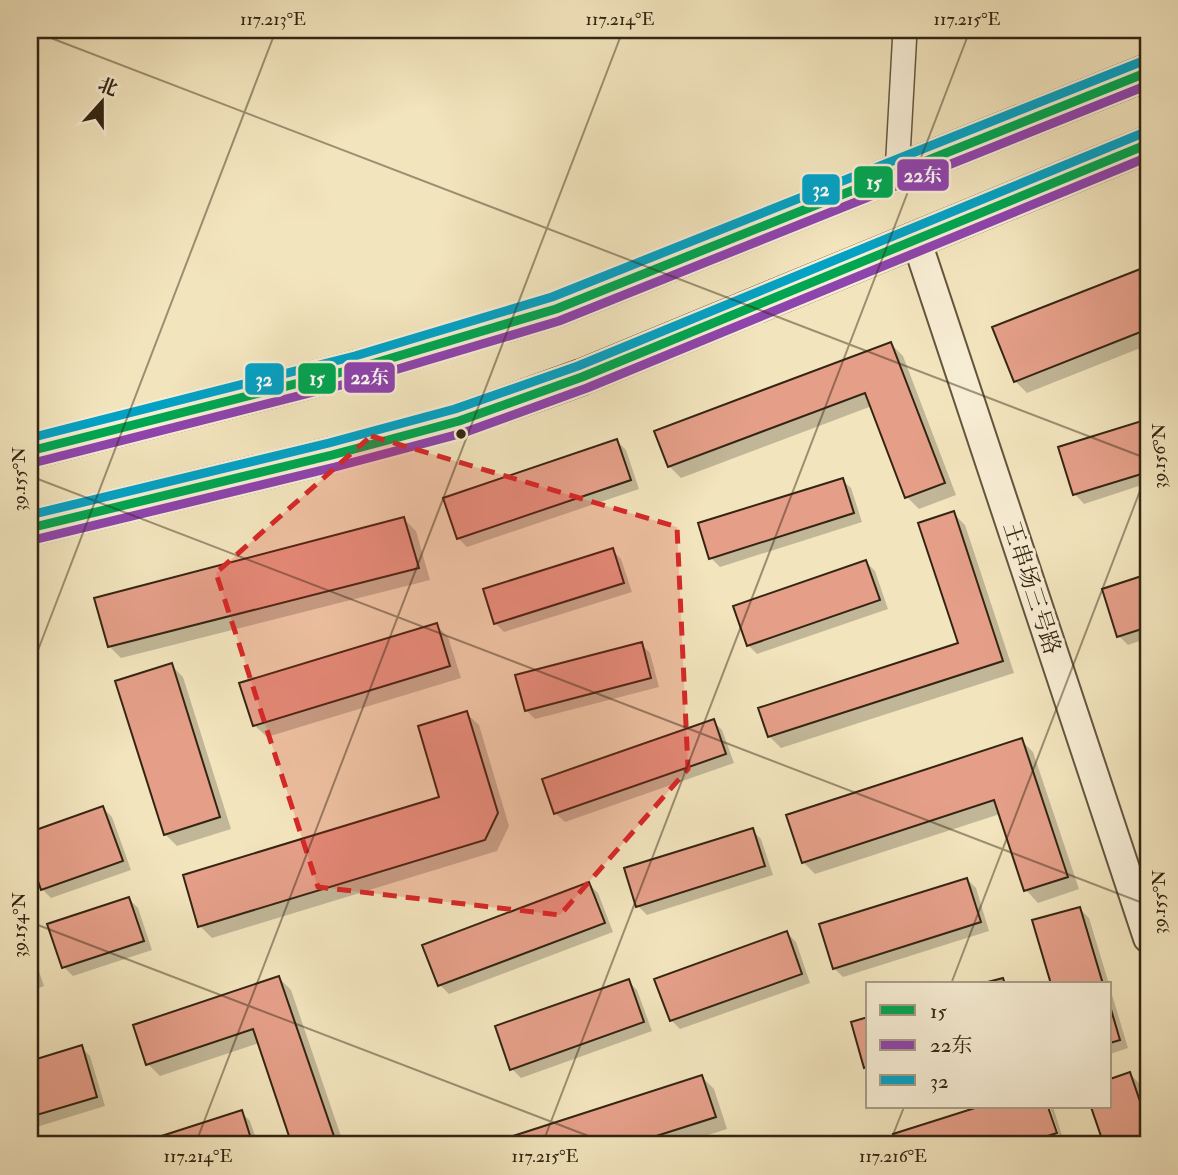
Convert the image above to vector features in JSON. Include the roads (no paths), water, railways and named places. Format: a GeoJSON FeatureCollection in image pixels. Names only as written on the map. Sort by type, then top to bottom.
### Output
{"type":"FeatureCollection","features":[{"type":"Feature","properties":{"kind":"main road"},"geometry":{"type":"LineString","coordinates":[[30,451],[320,379],[556,309],[1148,72]]}},
{"type":"Feature","properties":{"kind":"main road"},"geometry":{"type":"LineString","coordinates":[[30,528],[306,462],[459,421],[582,377],[1148,144]]}},
{"type":"Feature","properties":{"kind":"street"},"geometry":{"type":"LineString","coordinates":[[897,174],[905,30]]}},
{"type":"Feature","properties":{"kind":"street","name":"王串场三号路"},"geometry":{"type":"LineString","coordinates":[[916,239],[1148,937]]}}]}
